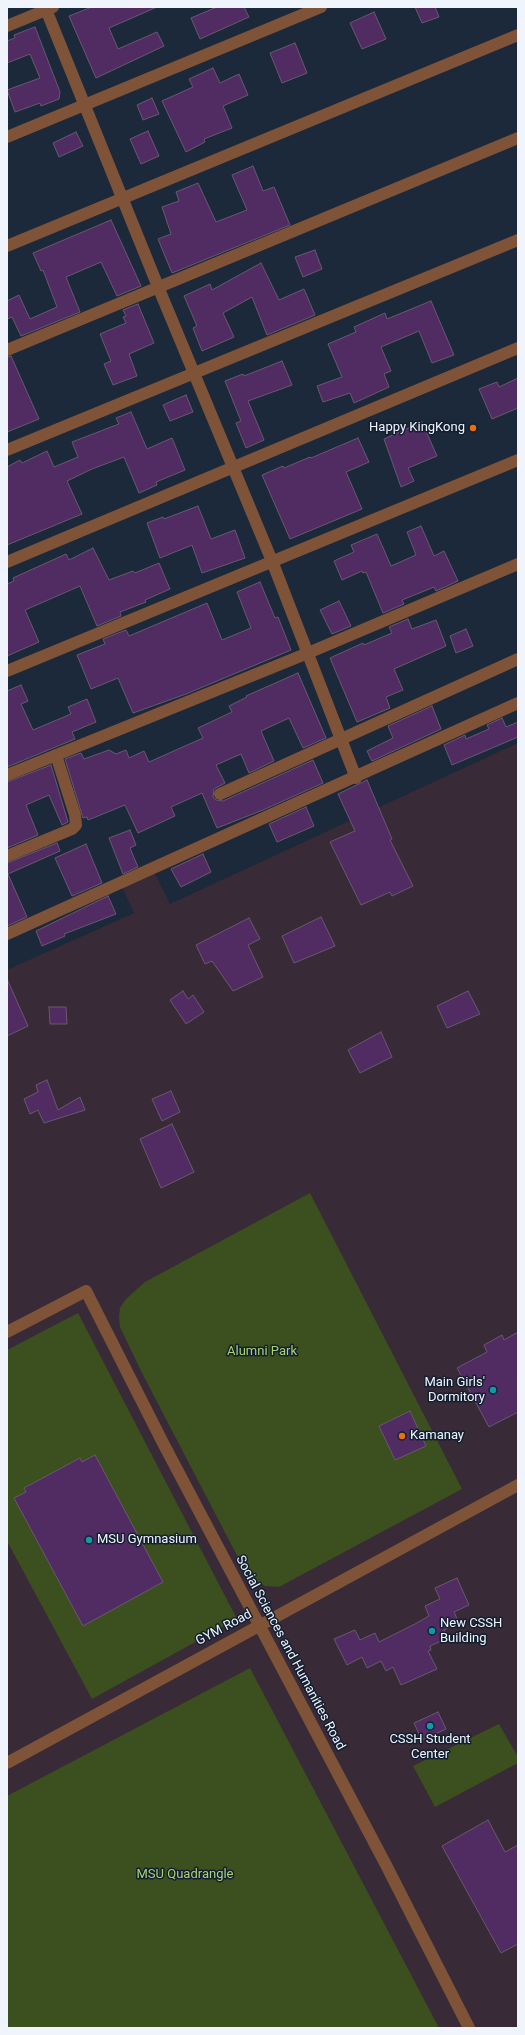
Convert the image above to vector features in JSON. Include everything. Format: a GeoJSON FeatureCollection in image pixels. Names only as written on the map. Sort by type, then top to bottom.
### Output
{"type":"FeatureCollection","features":[{"type":"Feature","properties":{"kind":"street"},"geometry":{"type":"LineString","coordinates":[[7,137],[321,7]]}},
{"type":"Feature","properties":{"kind":"street"},"geometry":{"type":"LineString","coordinates":[[7,26],[49,8],[122,198],[272,561],[308,653],[339,739],[356,778]]}},
{"type":"Feature","properties":{"kind":"street"},"geometry":{"type":"LineString","coordinates":[[7,246],[518,35]]}},
{"type":"Feature","properties":{"kind":"street"},"geometry":{"type":"LineString","coordinates":[[7,350],[518,138]]}},
{"type":"Feature","properties":{"kind":"street"},"geometry":{"type":"LineString","coordinates":[[7,450],[518,240]]}},
{"type":"Feature","properties":{"kind":"street"},"geometry":{"type":"LineString","coordinates":[[7,562],[518,348]]}},
{"type":"Feature","properties":{"kind":"street"},"geometry":{"type":"LineString","coordinates":[[7,671],[518,460]]}},
{"type":"Feature","properties":{"kind":"street"},"geometry":{"type":"LineString","coordinates":[[7,775],[308,653],[518,564]]}},
{"type":"Feature","properties":{"kind":"street"},"geometry":{"type":"LineString","coordinates":[[220,794],[518,659]]}},
{"type":"Feature","properties":{"kind":"street"},"geometry":{"type":"LineString","coordinates":[[7,934],[356,778],[518,703]]}},
{"type":"Feature","properties":{"kind":"street"},"geometry":{"type":"LineString","coordinates":[[7,856],[72,829],[76,825],[75,815],[56,755]]}},
{"type":"Feature","properties":{"kind":"street","name":"Social Sciences and Humanities Road"},"geometry":{"type":"LineString","coordinates":[[7,1332],[86,1291],[163,1444],[385,1863],[469,2028]]}},
{"type":"Feature","properties":{"kind":"street","name":"GYM Road"},"geometry":{"type":"LineString","coordinates":[[7,1763],[518,1484]]}},
{"type":"Feature","properties":{"kind":"shaded area"},"geometry":{"type":"Polygon","coordinates":[[[518,743],[518,2028],[7,2028],[7,970],[134,913],[122,887],[155,874],[170,904],[518,743]]]}},
{"type":"Feature","properties":{"kind":"green space","name":"Alumni Park"},"geometry":{"type":"Polygon","coordinates":[[[310,1193],[462,1489],[279,1587],[265,1586],[253,1579],[243,1567],[142,1373],[120,1327],[120,1308],[126,1299],[145,1282],[310,1193]]]}},
{"type":"Feature","properties":{"kind":"green space"},"geometry":{"type":"Polygon","coordinates":[[[78,1313],[237,1619],[92,1699],[7,1541],[7,1350],[78,1313]]]}},
{"type":"Feature","properties":{"kind":"green space","name":"MSU Quadrangle"},"geometry":{"type":"Polygon","coordinates":[[[250,1668],[439,2028],[7,2028],[7,1796],[250,1668]]]}},
{"type":"Feature","properties":{"kind":"green space"},"geometry":{"type":"Polygon","coordinates":[[[499,1724],[518,1757],[518,1763],[435,1807],[413,1766],[499,1724]]]}},
{"type":"Feature","properties":{"kind":"building"},"geometry":{"type":"Polygon","coordinates":[[[92,7],[157,7],[109,28],[118,49],[157,32],[164,46],[96,78],[69,16],[92,7]]]}},
{"type":"Feature","properties":{"kind":"building"},"geometry":{"type":"Polygon","coordinates":[[[217,7],[244,7],[249,17],[200,39],[191,18],[217,7]]]}},
{"type":"Feature","properties":{"kind":"building"},"geometry":{"type":"Polygon","coordinates":[[[415,7],[435,7],[439,17],[422,23],[415,7]]]}},
{"type":"Feature","properties":{"kind":"building"},"geometry":{"type":"Polygon","coordinates":[[[374,12],[386,39],[362,49],[350,23],[374,12]]]}},
{"type":"Feature","properties":{"kind":"building"},"geometry":{"type":"Polygon","coordinates":[[[35,27],[60,92],[59,99],[41,106],[40,103],[15,112],[7,90],[40,78],[30,54],[7,63],[7,41],[15,38],[14,35],[35,27]]]}},
{"type":"Feature","properties":{"kind":"building"},"geometry":{"type":"Polygon","coordinates":[[[295,43],[307,73],[282,83],[270,53],[295,43]]]}},
{"type":"Feature","properties":{"kind":"building"},"geometry":{"type":"Polygon","coordinates":[[[213,68],[220,83],[239,74],[248,95],[223,106],[232,128],[204,139],[205,142],[186,152],[162,101],[193,87],[189,79],[213,68]]]}},
{"type":"Feature","properties":{"kind":"building"},"geometry":{"type":"Polygon","coordinates":[[[152,98],[159,114],[143,120],[137,105],[152,98]]]}},
{"type":"Feature","properties":{"kind":"building"},"geometry":{"type":"Polygon","coordinates":[[[148,131],[159,156],[141,164],[130,139],[148,131]]]}},
{"type":"Feature","properties":{"kind":"building"},"geometry":{"type":"Polygon","coordinates":[[[76,132],[83,146],[59,157],[53,143],[76,132]]]}},
{"type":"Feature","properties":{"kind":"building"},"geometry":{"type":"Polygon","coordinates":[[[253,166],[263,191],[274,187],[290,225],[172,273],[158,239],[171,234],[162,207],[179,201],[176,192],[198,183],[216,222],[247,210],[232,175],[253,166]]]}},
{"type":"Feature","properties":{"kind":"building"},"geometry":{"type":"Polygon","coordinates":[[[111,220],[141,286],[117,296],[101,262],[66,277],[80,312],[21,336],[12,317],[7,319],[7,301],[19,295],[30,319],[57,307],[43,270],[41,271],[33,253],[111,220]]]}},
{"type":"Feature","properties":{"kind":"building"},"geometry":{"type":"Polygon","coordinates":[[[315,250],[322,269],[303,277],[295,257],[315,250]]]}},
{"type":"Feature","properties":{"kind":"building"},"geometry":{"type":"Polygon","coordinates":[[[261,263],[279,300],[304,289],[315,315],[267,335],[252,297],[223,313],[234,337],[202,351],[193,328],[197,326],[184,296],[210,284],[212,290],[261,263]]]}},
{"type":"Feature","properties":{"kind":"building"},"geometry":{"type":"Polygon","coordinates":[[[431,301],[454,355],[432,363],[419,331],[381,347],[391,371],[384,374],[389,387],[354,403],[350,393],[323,402],[317,386],[342,377],[328,344],[356,332],[354,327],[385,313],[387,319],[431,301]]]}},
{"type":"Feature","properties":{"kind":"building"},"geometry":{"type":"Polygon","coordinates":[[[138,304],[154,343],[129,354],[137,376],[113,385],[104,364],[111,361],[100,334],[126,323],[123,317],[126,316],[123,310],[138,304]]]}},
{"type":"Feature","properties":{"kind":"building"},"geometry":{"type":"Polygon","coordinates":[[[11,356],[39,419],[7,432],[7,357],[11,356]]]}},
{"type":"Feature","properties":{"kind":"building"},"geometry":{"type":"Polygon","coordinates":[[[282,361],[292,385],[248,401],[264,440],[246,448],[236,423],[241,421],[225,381],[243,374],[244,376],[282,361]]]}},
{"type":"Feature","properties":{"kind":"building"},"geometry":{"type":"Polygon","coordinates":[[[518,378],[518,408],[492,419],[479,389],[497,382],[499,387],[518,378]]]}},
{"type":"Feature","properties":{"kind":"building"},"geometry":{"type":"Polygon","coordinates":[[[186,395],[193,412],[170,421],[163,405],[186,395]]]}},
{"type":"Feature","properties":{"kind":"building"},"geometry":{"type":"Polygon","coordinates":[[[131,412],[147,449],[172,438],[185,470],[156,482],[157,485],[139,493],[124,457],[92,469],[67,481],[82,514],[7,545],[7,467],[20,460],[22,463],[47,451],[54,467],[78,457],[72,442],[119,424],[116,418],[131,412]]]}},
{"type":"Feature","properties":{"kind":"building"},"geometry":{"type":"Polygon","coordinates":[[[422,422],[437,456],[408,468],[414,481],[401,487],[384,439],[422,422]]]}},
{"type":"Feature","properties":{"kind":"building"},"geometry":{"type":"Polygon","coordinates":[[[358,438],[369,462],[346,472],[362,509],[290,539],[262,475],[283,466],[284,468],[310,457],[311,458],[358,438]]]}},
{"type":"Feature","properties":{"kind":"building"},"geometry":{"type":"Polygon","coordinates":[[[198,506],[211,539],[235,530],[245,558],[202,573],[192,545],[160,558],[147,523],[163,517],[164,519],[198,506]]]}},
{"type":"Feature","properties":{"kind":"building"},"geometry":{"type":"Polygon","coordinates":[[[421,526],[434,556],[444,551],[458,581],[436,591],[434,587],[402,600],[404,604],[383,613],[366,572],[363,573],[362,571],[342,580],[334,561],[354,552],[351,545],[377,534],[391,566],[416,555],[407,532],[421,526]]]}},
{"type":"Feature","properties":{"kind":"building"},"geometry":{"type":"Polygon","coordinates":[[[93,548],[109,580],[133,571],[135,573],[159,563],[170,589],[145,600],[146,602],[120,612],[121,616],[97,626],[80,586],[25,610],[39,642],[7,656],[7,584],[14,581],[13,578],[66,554],[69,560],[93,548]]]}},
{"type":"Feature","properties":{"kind":"building"},"geometry":{"type":"Polygon","coordinates":[[[260,582],[275,618],[278,617],[291,650],[186,694],[133,713],[118,678],[91,689],[77,655],[105,644],[103,639],[126,630],[129,636],[207,603],[222,640],[251,628],[237,592],[260,582]]]}},
{"type":"Feature","properties":{"kind":"building"},"geometry":{"type":"Polygon","coordinates":[[[339,601],[351,626],[332,634],[320,610],[339,601]]]}},
{"type":"Feature","properties":{"kind":"building"},"geometry":{"type":"Polygon","coordinates":[[[408,619],[412,629],[436,620],[446,646],[394,669],[403,690],[386,697],[390,708],[357,722],[330,658],[363,643],[364,645],[392,633],[389,627],[408,619]]]}},
{"type":"Feature","properties":{"kind":"building"},"geometry":{"type":"Polygon","coordinates":[[[466,629],[473,646],[456,653],[450,636],[466,629]]]}},
{"type":"Feature","properties":{"kind":"building"},"geometry":{"type":"Polygon","coordinates":[[[298,673],[326,738],[303,748],[289,718],[261,731],[274,761],[249,773],[241,754],[216,765],[225,783],[214,789],[213,797],[216,800],[223,801],[313,760],[323,783],[263,810],[217,828],[202,793],[171,807],[175,816],[138,833],[125,805],[88,820],[87,817],[83,818],[65,759],[81,753],[84,759],[109,750],[116,754],[126,750],[129,758],[144,751],[149,762],[203,738],[198,728],[232,712],[229,706],[247,697],[246,696],[298,673]]]}},
{"type":"Feature","properties":{"kind":"building"},"geometry":{"type":"Polygon","coordinates":[[[21,685],[28,701],[21,704],[33,730],[71,714],[68,707],[87,699],[96,722],[72,732],[75,739],[7,767],[7,691],[21,685]]]}},
{"type":"Feature","properties":{"kind":"building"},"geometry":{"type":"Polygon","coordinates":[[[432,706],[441,729],[372,761],[367,751],[393,738],[388,726],[432,706]]]}},
{"type":"Feature","properties":{"kind":"building"},"geometry":{"type":"Polygon","coordinates":[[[502,718],[506,727],[518,722],[518,737],[452,765],[444,745],[465,735],[466,739],[489,729],[487,725],[502,718]]]}},
{"type":"Feature","properties":{"kind":"building"},"geometry":{"type":"Polygon","coordinates":[[[51,765],[68,822],[62,825],[49,795],[26,805],[38,835],[7,848],[7,782],[51,765]]]}},
{"type":"Feature","properties":{"kind":"building"},"geometry":{"type":"Polygon","coordinates":[[[367,780],[392,839],[390,840],[413,886],[392,896],[390,892],[361,905],[330,842],[355,831],[338,794],[367,780]]]}},
{"type":"Feature","properties":{"kind":"building"},"geometry":{"type":"Polygon","coordinates":[[[306,807],[314,826],[277,842],[269,824],[306,807]]]}},
{"type":"Feature","properties":{"kind":"building"},"geometry":{"type":"Polygon","coordinates":[[[130,830],[136,845],[130,848],[138,867],[123,874],[109,838],[130,830]]]}},
{"type":"Feature","properties":{"kind":"building"},"geometry":{"type":"Polygon","coordinates":[[[57,843],[60,851],[8,874],[27,917],[7,926],[7,863],[57,843]]]}},
{"type":"Feature","properties":{"kind":"building"},"geometry":{"type":"Polygon","coordinates":[[[86,844],[102,883],[72,896],[55,858],[86,844]]]}},
{"type":"Feature","properties":{"kind":"building"},"geometry":{"type":"Polygon","coordinates":[[[203,854],[211,872],[181,887],[171,869],[203,854]]]}},
{"type":"Feature","properties":{"kind":"building"},"geometry":{"type":"Polygon","coordinates":[[[108,896],[116,914],[64,934],[65,936],[42,946],[36,931],[108,896]]]}},
{"type":"Feature","properties":{"kind":"building"},"geometry":{"type":"Polygon","coordinates":[[[321,917],[335,946],[294,963],[282,936],[321,917]]]}},
{"type":"Feature","properties":{"kind":"building"},"geometry":{"type":"Polygon","coordinates":[[[249,918],[260,939],[248,945],[263,977],[233,991],[212,961],[205,964],[196,945],[249,918]]]}},
{"type":"Feature","properties":{"kind":"building"},"geometry":{"type":"Polygon","coordinates":[[[7,979],[28,1026],[7,1036],[7,979]]]}},
{"type":"Feature","properties":{"kind":"building"},"geometry":{"type":"Polygon","coordinates":[[[183,991],[188,999],[193,995],[204,1012],[186,1024],[170,1000],[183,991]]]}},
{"type":"Feature","properties":{"kind":"building"},"geometry":{"type":"Polygon","coordinates":[[[468,991],[480,1014],[447,1028],[437,1006],[468,991]]]}},
{"type":"Feature","properties":{"kind":"building"},"geometry":{"type":"Polygon","coordinates":[[[49,1007],[66,1007],[67,1024],[50,1024],[49,1007]]]}},
{"type":"Feature","properties":{"kind":"building"},"geometry":{"type":"Polygon","coordinates":[[[381,1032],[392,1057],[360,1073],[348,1050],[381,1032]]]}},
{"type":"Feature","properties":{"kind":"building"},"geometry":{"type":"Polygon","coordinates":[[[47,1080],[58,1110],[80,1097],[85,1110],[44,1123],[38,1110],[30,1114],[24,1099],[38,1092],[36,1085],[47,1080]]]}},
{"type":"Feature","properties":{"kind":"building"},"geometry":{"type":"Polygon","coordinates":[[[171,1091],[180,1112],[162,1121],[152,1099],[171,1091]]]}},
{"type":"Feature","properties":{"kind":"building"},"geometry":{"type":"Polygon","coordinates":[[[172,1124],[194,1172],[161,1188],[140,1139],[172,1124]]]}},
{"type":"Feature","properties":{"kind":"building","name":"Main Girls' Dormitory"},"geometry":{"type":"Polygon","coordinates":[[[518,1332],[518,1412],[489,1427],[457,1368],[487,1352],[484,1345],[502,1335],[504,1340],[518,1332]]]}},
{"type":"Feature","properties":{"kind":"building","name":"Kamanay"},"geometry":{"type":"Polygon","coordinates":[[[410,1411],[426,1446],[395,1460],[379,1426],[410,1411]]]}},
{"type":"Feature","properties":{"kind":"building","name":"MSU Gymnasium"},"geometry":{"type":"Polygon","coordinates":[[[95,1455],[163,1582],[83,1626],[14,1498],[26,1492],[24,1488],[80,1458],[82,1462],[95,1455]]]}},
{"type":"Feature","properties":{"kind":"building","name":"New CSSH Building"},"geometry":{"type":"Polygon","coordinates":[[[457,1578],[469,1605],[454,1612],[459,1623],[444,1630],[448,1638],[430,1646],[431,1650],[428,1651],[437,1669],[401,1685],[393,1667],[386,1671],[381,1661],[367,1668],[362,1657],[347,1665],[334,1639],[355,1630],[360,1640],[375,1633],[379,1642],[429,1616],[425,1606],[440,1599],[435,1588],[457,1578]]]}},
{"type":"Feature","properties":{"kind":"building","name":"CSSH Student Center"},"geometry":{"type":"Polygon","coordinates":[[[438,1712],[446,1729],[422,1740],[414,1723],[438,1712]]]}},
{"type":"Feature","properties":{"kind":"building"},"geometry":{"type":"Polygon","coordinates":[[[488,1820],[505,1852],[518,1845],[518,1944],[501,1953],[442,1846],[488,1820]]]}},
{"type":"Feature","properties":{"kind":"place","name":"Happy KingKong"},"geometry":{"type":"Point","coordinates":[473,428]}},
{"type":"Feature","properties":{"kind":"place","name":"Main Girls' Dormitory"},"geometry":{"type":"Point","coordinates":[493,1390]}},
{"type":"Feature","properties":{"kind":"place","name":"Kamanay"},"geometry":{"type":"Point","coordinates":[402,1436]}},
{"type":"Feature","properties":{"kind":"place","name":"MSU Gymnasium"},"geometry":{"type":"Point","coordinates":[89,1540]}},
{"type":"Feature","properties":{"kind":"place","name":"New CSSH Building"},"geometry":{"type":"Point","coordinates":[432,1631]}},
{"type":"Feature","properties":{"kind":"place","name":"CSSH Student Center"},"geometry":{"type":"Point","coordinates":[430,1726]}}]}
